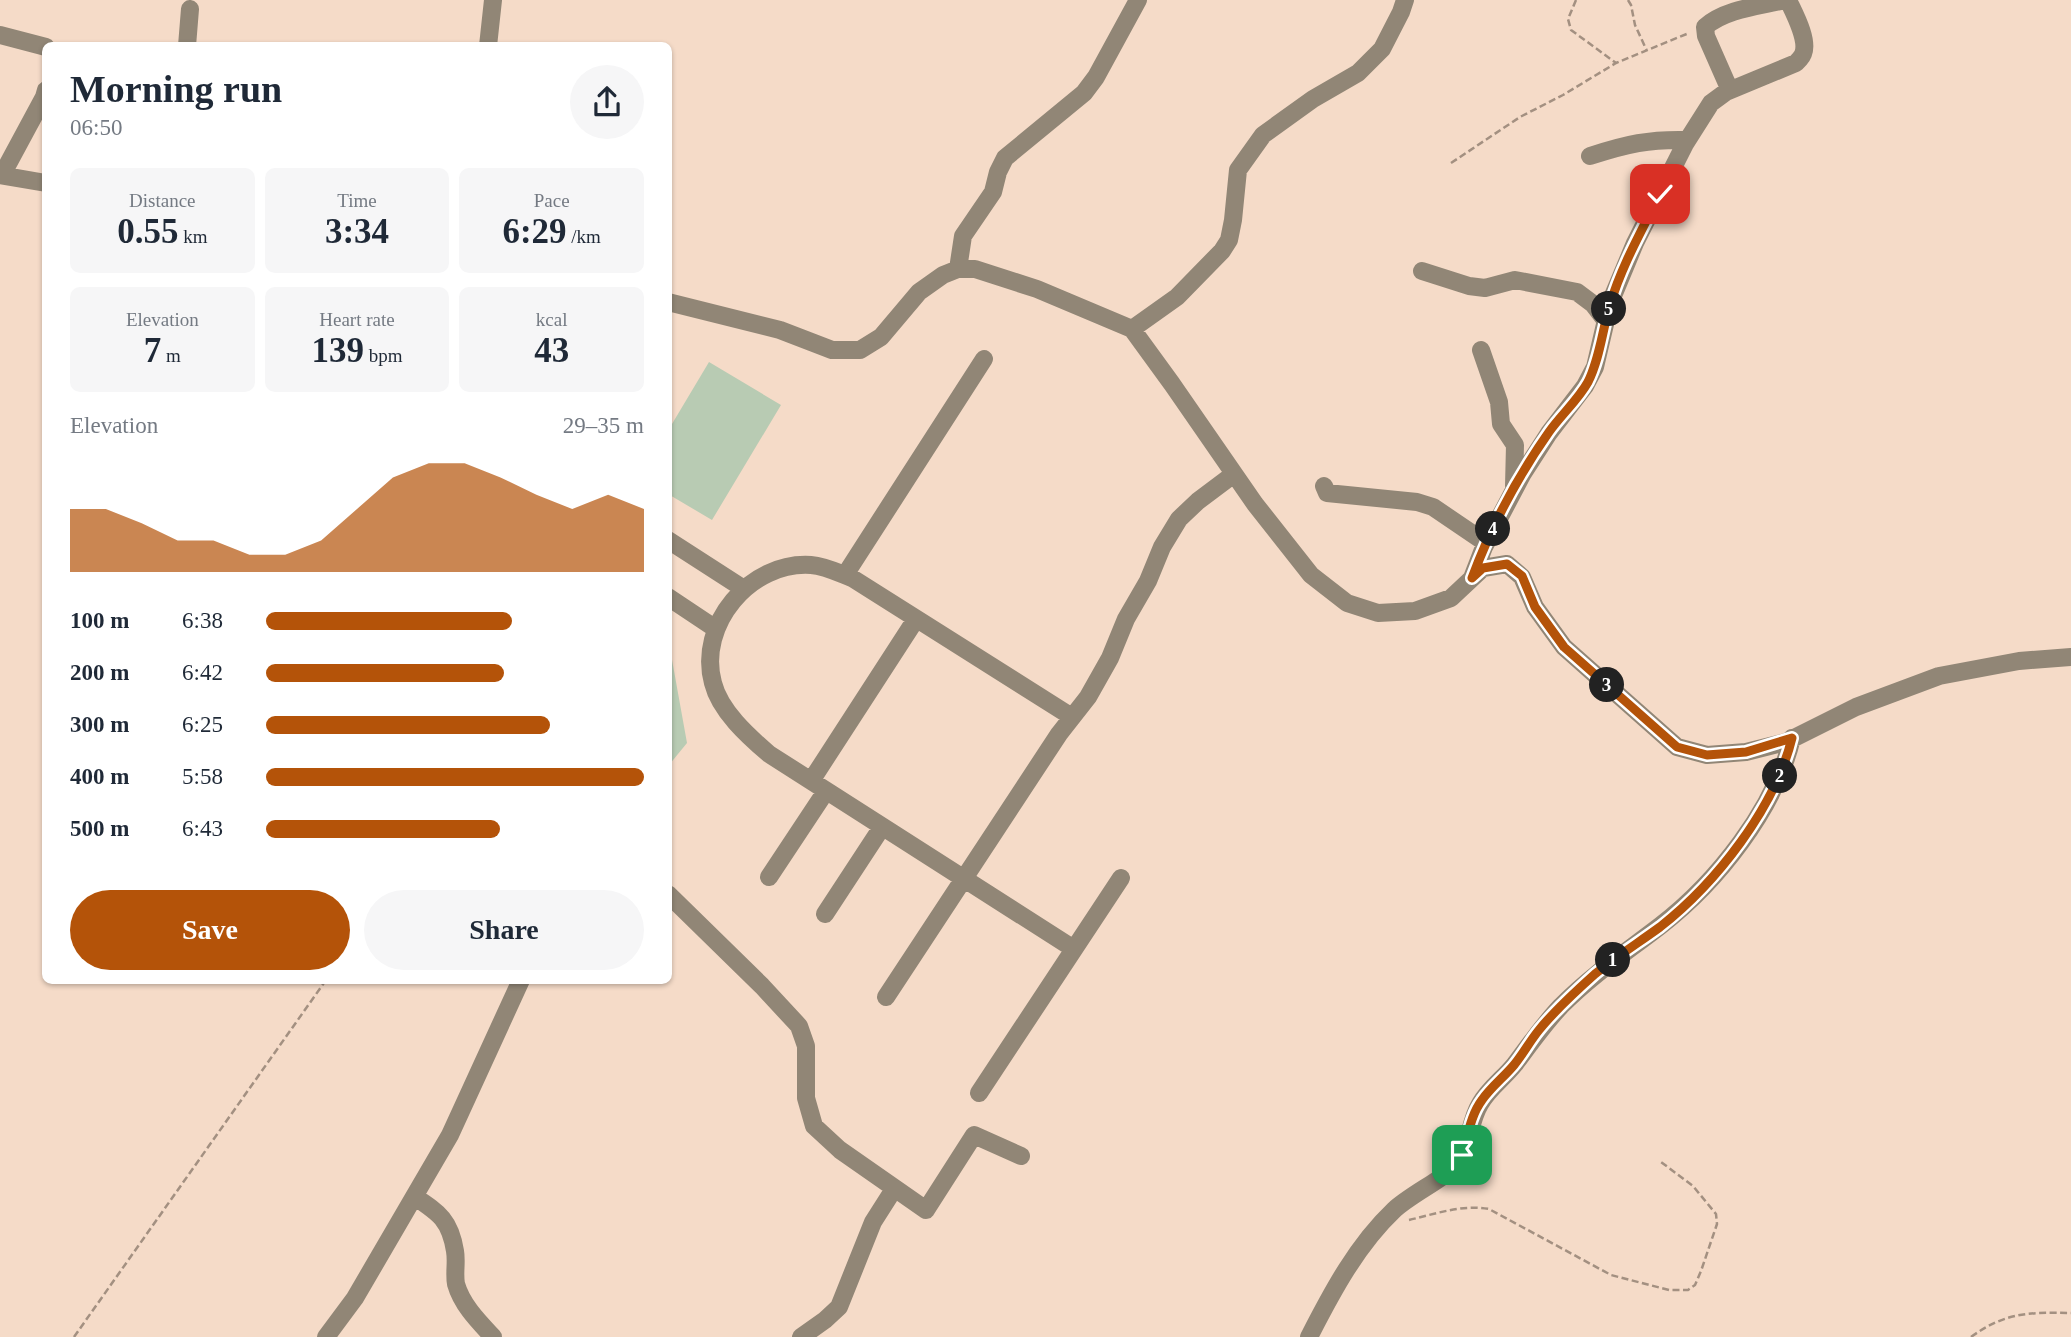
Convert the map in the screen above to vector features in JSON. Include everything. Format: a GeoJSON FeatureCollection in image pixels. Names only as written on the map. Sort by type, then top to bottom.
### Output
{"type":"FeatureCollection","features":[{"type":"Feature","properties":{"kind":"street"},"geometry":{"type":"LineString","coordinates":[[488,42],[493,0]]}},
{"type":"Feature","properties":{"kind":"street"},"geometry":{"type":"LineString","coordinates":[[958,268],[963,236],[993,192],[1005,158],[1084,93],[1096,77],[1138,0]]}},
{"type":"Feature","properties":{"kind":"street"},"geometry":{"type":"LineString","coordinates":[[1132,330],[1177,297],[1222,251],[1233,219],[1238,170],[1263,135],[1313,99],[1358,73],[1382,49],[1405,0]]}},
{"type":"Feature","properties":{"kind":"street"},"geometry":{"type":"LineString","coordinates":[[1472,578],[1486,543],[1514,489],[1549,433],[1585,386],[1595,367],[1610,303],[1635,243],[1687,140],[1711,103],[1726,92],[1796,63],[1803,55],[1801,30],[1787,0],[1749,8],[1713,20],[1705,27],[1706,36],[1728,86],[1726,92]]}},
{"type":"Feature","properties":{"kind":"street"},"geometry":{"type":"LineString","coordinates":[[187,42],[190,9]]}},
{"type":"Feature","properties":{"kind":"street"},"geometry":{"type":"LineString","coordinates":[[0,36],[42,46]]}},
{"type":"Feature","properties":{"kind":"street"},"geometry":{"type":"LineString","coordinates":[[42,101],[1,175],[42,182]]}},
{"type":"Feature","properties":{"kind":"street"},"geometry":{"type":"LineString","coordinates":[[1590,156],[1632,143],[1661,139],[1687,140]]}},
{"type":"Feature","properties":{"kind":"street"},"geometry":{"type":"LineString","coordinates":[[672,303],[780,330],[832,350],[860,350],[881,337],[919,292],[958,268],[975,269],[1037,289],[1132,330],[1255,504],[1311,575],[1347,603],[1378,612],[1415,611],[1451,598],[1483,568],[1507,564],[1522,576],[1535,607],[1564,647],[1677,747],[1707,755],[1746,752],[1792,738],[1856,707],[1939,676],[2019,661],[2071,657]]}},
{"type":"Feature","properties":{"kind":"street"},"geometry":{"type":"LineString","coordinates":[[1422,271],[1469,286],[1485,288],[1515,281],[1577,292],[1593,304],[1606,321]]}},
{"type":"Feature","properties":{"kind":"street"},"geometry":{"type":"LineString","coordinates":[[1481,351],[1499,402],[1501,424],[1515,445],[1514,489]]}},
{"type":"Feature","properties":{"kind":"street"},"geometry":{"type":"LineString","coordinates":[[845,575],[984,359]]}},
{"type":"Feature","properties":{"kind":"street"},"geometry":{"type":"LineString","coordinates":[[886,998],[1072,717],[1088,697],[1148,581],[1161,547],[1179,519],[1234,474]]}},
{"type":"Feature","properties":{"kind":"street"},"geometry":{"type":"LineString","coordinates":[[1324,486],[1327,493],[1418,502],[1433,508],[1486,543]]}},
{"type":"Feature","properties":{"kind":"street"},"geometry":{"type":"LineString","coordinates":[[672,543],[744,589]]}},
{"type":"Feature","properties":{"kind":"street"},"geometry":{"type":"LineString","coordinates":[[1072,717],[845,575],[830,569],[810,565],[786,568],[759,578],[739,593],[713,634],[710,655],[713,684],[728,713],[751,740],[818,786],[1074,949]]}},
{"type":"Feature","properties":{"kind":"street"},"geometry":{"type":"LineString","coordinates":[[672,600],[716,629]]}},
{"type":"Feature","properties":{"kind":"street"},"geometry":{"type":"LineString","coordinates":[[769,877],[818,786],[916,619]]}},
{"type":"Feature","properties":{"kind":"street"},"geometry":{"type":"LineString","coordinates":[[1309,1337],[1338,1284],[1368,1238],[1410,1196],[1456,1165],[1481,1101],[1514,1065],[1539,1030],[1594,975],[1667,921],[1710,879],[1745,836],[1763,810],[1780,774],[1792,738]]}},
{"type":"Feature","properties":{"kind":"street"},"geometry":{"type":"LineString","coordinates":[[825,914],[882,827]]}},
{"type":"Feature","properties":{"kind":"street"},"geometry":{"type":"LineString","coordinates":[[979,1093],[1121,878]]}},
{"type":"Feature","properties":{"kind":"street"},"geometry":{"type":"LineString","coordinates":[[672,898],[799,1026],[806,1046],[806,1098],[814,1126],[840,1150],[926,1210],[974,1135],[1021,1156]]}},
{"type":"Feature","properties":{"kind":"street"},"geometry":{"type":"LineString","coordinates":[[327,1337],[355,1298],[450,1135],[520,984]]}},
{"type":"Feature","properties":{"kind":"street"},"geometry":{"type":"LineString","coordinates":[[801,1337],[839,1307],[873,1222],[894,1189]]}},
{"type":"Feature","properties":{"kind":"street"},"geometry":{"type":"LineString","coordinates":[[415,1197],[441,1214],[455,1251],[456,1282],[466,1306],[493,1337]]}},
{"type":"Feature","properties":{"kind":"path"},"geometry":{"type":"LineString","coordinates":[[1576,0],[1568,19],[1571,30],[1616,63]]}},
{"type":"Feature","properties":{"kind":"path"},"geometry":{"type":"LineString","coordinates":[[1628,0],[1634,25],[1647,51]]}},
{"type":"Feature","properties":{"kind":"path"},"geometry":{"type":"LineString","coordinates":[[1451,163],[1520,117],[1616,63],[1705,27]]}},
{"type":"Feature","properties":{"kind":"path"},"geometry":{"type":"LineString","coordinates":[[74,1337],[324,984]]}},
{"type":"Feature","properties":{"kind":"path"},"geometry":{"type":"LineString","coordinates":[[1382,1223],[1400,1223],[1441,1212],[1478,1207],[1489,1209],[1611,1275],[1669,1290],[1688,1290],[1695,1284],[1701,1271],[1717,1224],[1716,1214],[1693,1186],[1661,1162]]}},
{"type":"Feature","properties":{"kind":"path"},"geometry":{"type":"LineString","coordinates":[[1971,1337],[2004,1318],[2029,1312],[2071,1313]]}},
{"type":"Feature","properties":{"kind":"green space"},"geometry":{"type":"Polygon","coordinates":[[[709,362],[781,405],[712,520],[672,496],[672,424],[709,362]]]}},
{"type":"Feature","properties":{"kind":"green space"},"geometry":{"type":"Polygon","coordinates":[[[672,660],[687,743],[672,761],[672,660]]]}},
{"type":"Feature","properties":{"kind":"route"},"geometry":{"type":"LineString","coordinates":[[1462,1155],[1473,1116],[1481,1101],[1514,1065],[1539,1030],[1594,975],[1660,927],[1681,908],[1710,879],[1745,836],[1763,810],[1788,755],[1792,738],[1746,752],[1707,755],[1677,747],[1564,647],[1535,607],[1522,576],[1507,564],[1483,568],[1472,578],[1484,547],[1522,475],[1549,433],[1585,386],[1595,367],[1610,303],[1635,243],[1660,194]]}}]}
